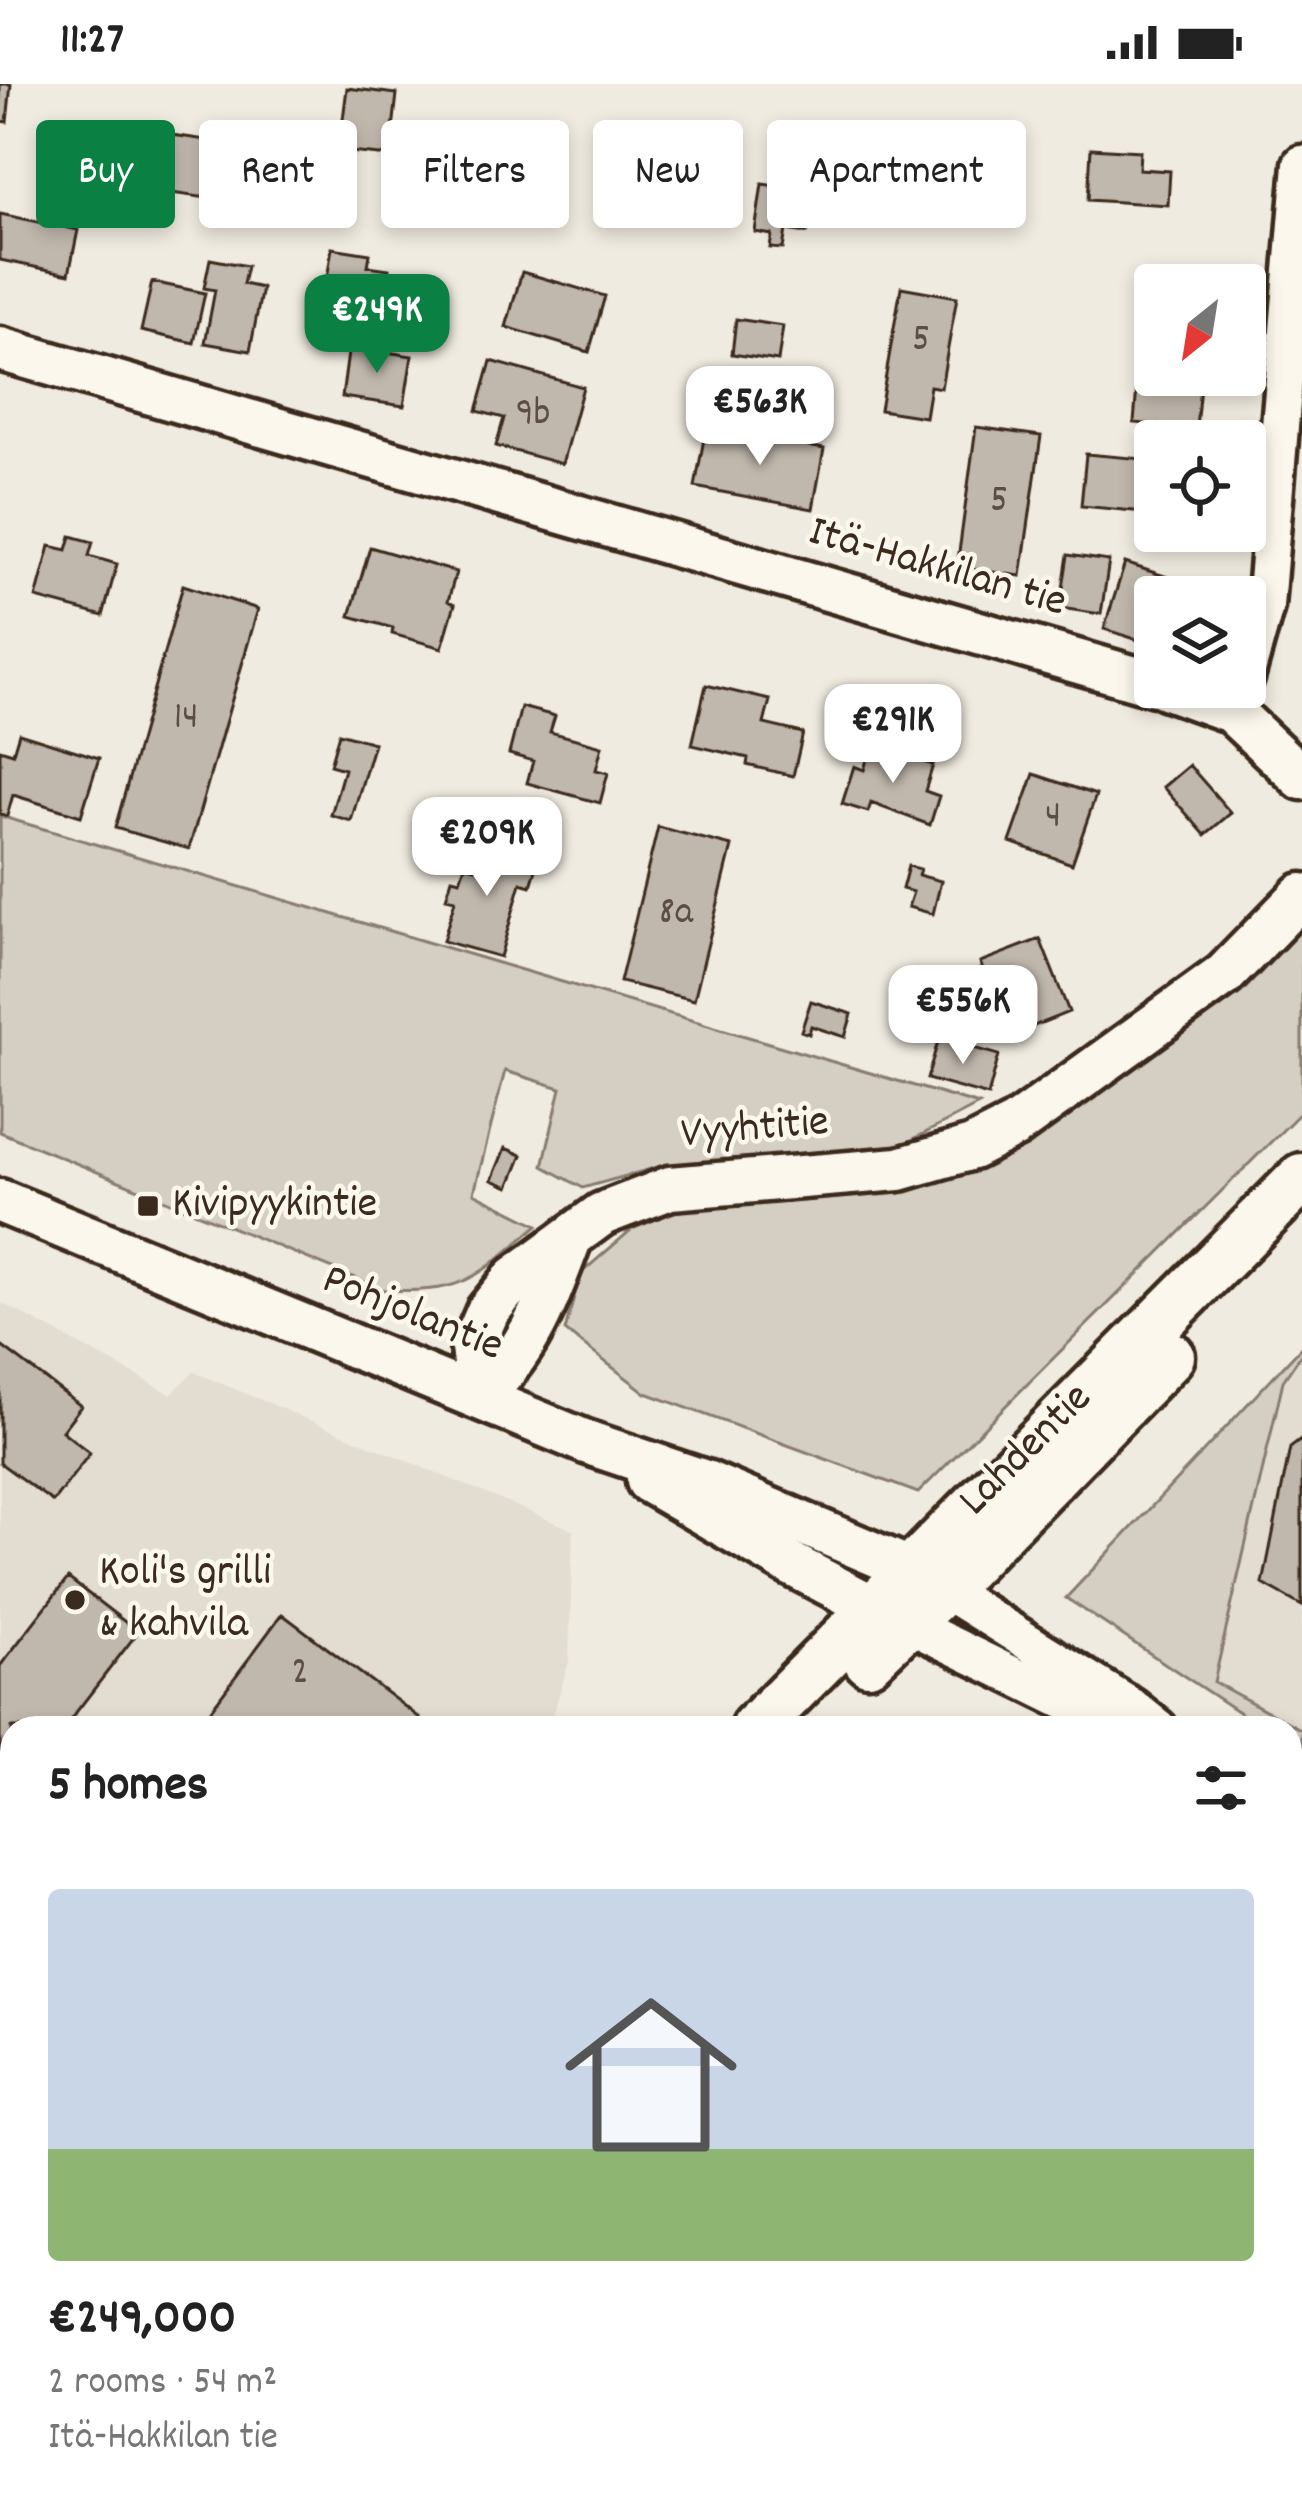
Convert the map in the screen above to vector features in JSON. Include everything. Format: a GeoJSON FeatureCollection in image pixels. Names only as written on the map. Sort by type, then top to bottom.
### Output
{"type":"FeatureCollection","features":[{"type":"Feature","properties":{"kind":"main road","name":"Lahdentie"},"geometry":{"type":"LineString","coordinates":[[928,1579],[1302,1178]]}},
{"type":"Feature","properties":{"kind":"main road","name":"Lahdentie"},"geometry":{"type":"LineString","coordinates":[[769,1716],[891,1615],[1189,1336],[1302,1210]]}},
{"type":"Feature","properties":{"kind":"main road","name":"Lahdentie"},"geometry":{"type":"LineString","coordinates":[[807,1716],[891,1615]]}},
{"type":"Feature","properties":{"kind":"street"},"geometry":{"type":"LineString","coordinates":[[1266,594],[1302,164]]}},
{"type":"Feature","properties":{"kind":"street","name":"Itä-Hakkilan tie"},"geometry":{"type":"LineString","coordinates":[[0,349],[1134,678]]}},
{"type":"Feature","properties":{"kind":"street"},"geometry":{"type":"LineString","coordinates":[[1251,708],[1302,778]]}},
{"type":"Feature","properties":{"kind":"street","name":"Vyyhtitie"},"geometry":{"type":"LineString","coordinates":[[479,1398],[512,1367],[533,1331],[571,1237],[602,1214],[670,1188],[899,1168],[972,1148],[1015,1126],[1224,975],[1302,896]]}},
{"type":"Feature","properties":{"kind":"street","name":"Pohjolantie"},"geometry":{"type":"LineString","coordinates":[[0,1201],[586,1442],[708,1483],[928,1579]]}},
{"type":"Feature","properties":{"kind":"street","name":"Pohjolantie"},"geometry":{"type":"LineString","coordinates":[[586,1442],[697,1511],[891,1615]]}},
{"type":"Feature","properties":{"kind":"street"},"geometry":{"type":"LineString","coordinates":[[928,1579],[1143,1716]]}},
{"type":"Feature","properties":{"kind":"street"},"geometry":{"type":"LineString","coordinates":[[891,1615],[1096,1716]]}},
{"type":"Feature","properties":{"kind":"shaded area"},"geometry":{"type":"Polygon","coordinates":[[[0,816],[979,1105],[898,1147],[665,1165],[583,1188],[543,1166],[561,1088],[505,1071],[474,1193],[538,1225],[485,1269],[454,1285],[384,1290],[0,1132],[0,816]]]}},
{"type":"Feature","properties":{"kind":"shaded area"},"geometry":{"type":"Polygon","coordinates":[[[1302,929],[1302,1111],[918,1493],[646,1393],[565,1331],[580,1274],[632,1229],[676,1211],[908,1192],[980,1168],[1035,1137],[1242,992],[1302,929]]]}},
{"type":"Feature","properties":{"kind":"shaded area"},"geometry":{"type":"Polygon","coordinates":[[[0,1302],[171,1394],[194,1372],[573,1530],[569,1661],[553,1716],[0,1716],[0,1302]]]}},
{"type":"Feature","properties":{"kind":"shaded area"},"geometry":{"type":"Polygon","coordinates":[[[1302,1346],[1283,1381],[1214,1682],[1276,1716],[1244,1716],[1066,1598],[1302,1346]]]}},
{"type":"Feature","properties":{"kind":"shaded area"},"geometry":{"type":"Polygon","coordinates":[[[1302,1355],[1302,1716],[1276,1716],[1214,1682],[1281,1388],[1302,1355]]]}},
{"type":"Feature","properties":{"kind":"building"},"geometry":{"type":"Polygon","coordinates":[[[0,84],[11,84],[7,122],[0,121],[0,84]]]}},
{"type":"Feature","properties":{"kind":"building"},"geometry":{"type":"Polygon","coordinates":[[[347,88],[397,94],[394,120],[381,120],[381,155],[357,153],[357,120],[343,120],[347,88]]]}},
{"type":"Feature","properties":{"kind":"building"},"geometry":{"type":"Polygon","coordinates":[[[175,135],[199,139],[199,197],[175,194],[175,135]]]}},
{"type":"Feature","properties":{"kind":"building"},"geometry":{"type":"Polygon","coordinates":[[[1091,148],[1140,151],[1139,169],[1170,171],[1168,205],[1088,200],[1091,148]]]}},
{"type":"Feature","properties":{"kind":"building"},"geometry":{"type":"Polygon","coordinates":[[[762,184],[767,185],[767,228],[808,228],[807,233],[786,230],[783,249],[770,248],[772,235],[755,232],[762,184]]]}},
{"type":"Feature","properties":{"kind":"building"},"geometry":{"type":"Polygon","coordinates":[[[0,214],[36,221],[36,228],[78,230],[69,274],[0,260],[0,214]]]}},
{"type":"Feature","properties":{"kind":"building"},"geometry":{"type":"Polygon","coordinates":[[[332,248],[370,254],[368,266],[389,269],[382,313],[323,304],[332,248]]]}},
{"type":"Feature","properties":{"kind":"building"},"geometry":{"type":"Polygon","coordinates":[[[210,259],[247,266],[243,284],[262,288],[250,351],[205,343],[215,290],[204,288],[210,259]]]}},
{"type":"Feature","properties":{"kind":"building"},"geometry":{"type":"Polygon","coordinates":[[[522,272],[605,296],[589,352],[506,327],[522,272]]]}},
{"type":"Feature","properties":{"kind":"building"},"geometry":{"type":"Polygon","coordinates":[[[152,282],[205,293],[194,343],[141,331],[152,282]]]}},
{"type":"Feature","properties":{"kind":"building"},"geometry":{"type":"Polygon","coordinates":[[[901,287],[957,297],[941,388],[930,386],[925,417],[880,410],[901,287]]]}},
{"type":"Feature","properties":{"kind":"building"},"geometry":{"type":"Polygon","coordinates":[[[736,319],[783,326],[778,361],[732,354],[736,319]]]}},
{"type":"Feature","properties":{"kind":"building"},"geometry":{"type":"Polygon","coordinates":[[[349,346],[412,356],[404,406],[342,397],[349,346]]]}},
{"type":"Feature","properties":{"kind":"building"},"geometry":{"type":"Polygon","coordinates":[[[491,361],[583,387],[562,464],[496,446],[504,418],[477,411],[491,361]]]}},
{"type":"Feature","properties":{"kind":"building"},"geometry":{"type":"Polygon","coordinates":[[[1136,396],[1199,396],[1197,420],[1134,420],[1136,396]]]}},
{"type":"Feature","properties":{"kind":"building"},"geometry":{"type":"Polygon","coordinates":[[[976,427],[1041,436],[1021,576],[957,567],[976,427]]]}},
{"type":"Feature","properties":{"kind":"building"},"geometry":{"type":"Polygon","coordinates":[[[706,428],[824,449],[813,509],[695,487],[706,428]]]}},
{"type":"Feature","properties":{"kind":"building"},"geometry":{"type":"Polygon","coordinates":[[[1086,454],[1134,458],[1134,511],[1081,506],[1086,454]]]}},
{"type":"Feature","properties":{"kind":"building"},"geometry":{"type":"Polygon","coordinates":[[[71,536],[93,542],[89,556],[117,564],[103,616],[36,598],[50,546],[67,550],[71,536]]]}},
{"type":"Feature","properties":{"kind":"building"},"geometry":{"type":"Polygon","coordinates":[[[370,547],[456,572],[448,601],[455,604],[442,648],[350,616],[370,547]]]}},
{"type":"Feature","properties":{"kind":"building"},"geometry":{"type":"Polygon","coordinates":[[[1068,555],[1109,561],[1101,614],[1060,608],[1068,555]]]}},
{"type":"Feature","properties":{"kind":"building"},"geometry":{"type":"Polygon","coordinates":[[[1125,563],[1165,576],[1134,576],[1134,639],[1104,629],[1125,563]]]}},
{"type":"Feature","properties":{"kind":"building"},"geometry":{"type":"Polygon","coordinates":[[[183,585],[258,609],[189,849],[115,828],[183,585]]]}},
{"type":"Feature","properties":{"kind":"building"},"geometry":{"type":"Polygon","coordinates":[[[706,685],[770,700],[764,724],[803,733],[793,776],[747,765],[748,758],[692,745],[706,685]]]}},
{"type":"Feature","properties":{"kind":"building"},"geometry":{"type":"Polygon","coordinates":[[[521,707],[555,716],[550,732],[602,746],[596,770],[608,773],[600,803],[527,783],[533,761],[509,754],[521,707]]]}},
{"type":"Feature","properties":{"kind":"building"},"geometry":{"type":"Polygon","coordinates":[[[19,733],[99,758],[81,816],[13,795],[7,816],[0,814],[0,749],[13,753],[19,733]]]}},
{"type":"Feature","properties":{"kind":"building"},"geometry":{"type":"Polygon","coordinates":[[[339,733],[374,743],[351,821],[331,815],[344,769],[330,765],[339,733]]]}},
{"type":"Feature","properties":{"kind":"building"},"geometry":{"type":"Polygon","coordinates":[[[871,746],[933,765],[925,791],[939,796],[930,825],[871,803],[868,812],[842,804],[854,766],[864,770],[871,746]]]}},
{"type":"Feature","properties":{"kind":"building"},"geometry":{"type":"Polygon","coordinates":[[[1189,765],[1231,813],[1205,835],[1163,787],[1189,765]]]}},
{"type":"Feature","properties":{"kind":"building"},"geometry":{"type":"Polygon","coordinates":[[[1034,774],[1096,795],[1072,864],[1010,842],[1034,774]]]}},
{"type":"Feature","properties":{"kind":"building"},"geometry":{"type":"Polygon","coordinates":[[[658,827],[732,846],[694,1000],[620,982],[658,827]]]}},
{"type":"Feature","properties":{"kind":"building"},"geometry":{"type":"Polygon","coordinates":[[[482,844],[539,860],[531,886],[521,883],[500,957],[443,941],[455,900],[446,898],[452,878],[460,880],[465,865],[475,868],[482,844]]]}},
{"type":"Feature","properties":{"kind":"building"},"geometry":{"type":"Polygon","coordinates":[[[908,866],[920,869],[918,875],[941,881],[933,914],[908,907],[913,892],[902,889],[908,866]]]}},
{"type":"Feature","properties":{"kind":"building"},"geometry":{"type":"Polygon","coordinates":[[[1040,939],[1069,1012],[1009,1036],[980,962],[1040,939]]]}},
{"type":"Feature","properties":{"kind":"building"},"geometry":{"type":"Polygon","coordinates":[[[811,1001],[852,1014],[845,1037],[811,1026],[809,1034],[801,1031],[811,1001]]]}},
{"type":"Feature","properties":{"kind":"building"},"geometry":{"type":"Polygon","coordinates":[[[939,1038],[999,1055],[988,1096],[927,1079],[939,1038]]]}},
{"type":"Feature","properties":{"kind":"building"},"geometry":{"type":"Polygon","coordinates":[[[505,1148],[522,1155],[509,1187],[492,1180],[505,1148]]]}},
{"type":"Feature","properties":{"kind":"building"},"geometry":{"type":"Polygon","coordinates":[[[0,1345],[81,1406],[62,1431],[90,1453],[53,1502],[0,1463],[0,1345]]]}},
{"type":"Feature","properties":{"kind":"building"},"geometry":{"type":"Polygon","coordinates":[[[1302,1439],[1302,1606],[1263,1584],[1290,1448],[1302,1439]]]}},
{"type":"Feature","properties":{"kind":"building"},"geometry":{"type":"Polygon","coordinates":[[[68,1578],[138,1632],[73,1716],[0,1716],[0,1666],[68,1578]]]}},
{"type":"Feature","properties":{"kind":"building"},"geometry":{"type":"Polygon","coordinates":[[[282,1614],[417,1716],[206,1716],[282,1614]]]}},
{"type":"Feature","properties":{"kind":"place","name":"Kivipyykintie"},"geometry":{"type":"Point","coordinates":[148,1206]}},
{"type":"Feature","properties":{"kind":"place","name":"Koli's grilli & kahvila"},"geometry":{"type":"Point","coordinates":[75,1600]}}]}
